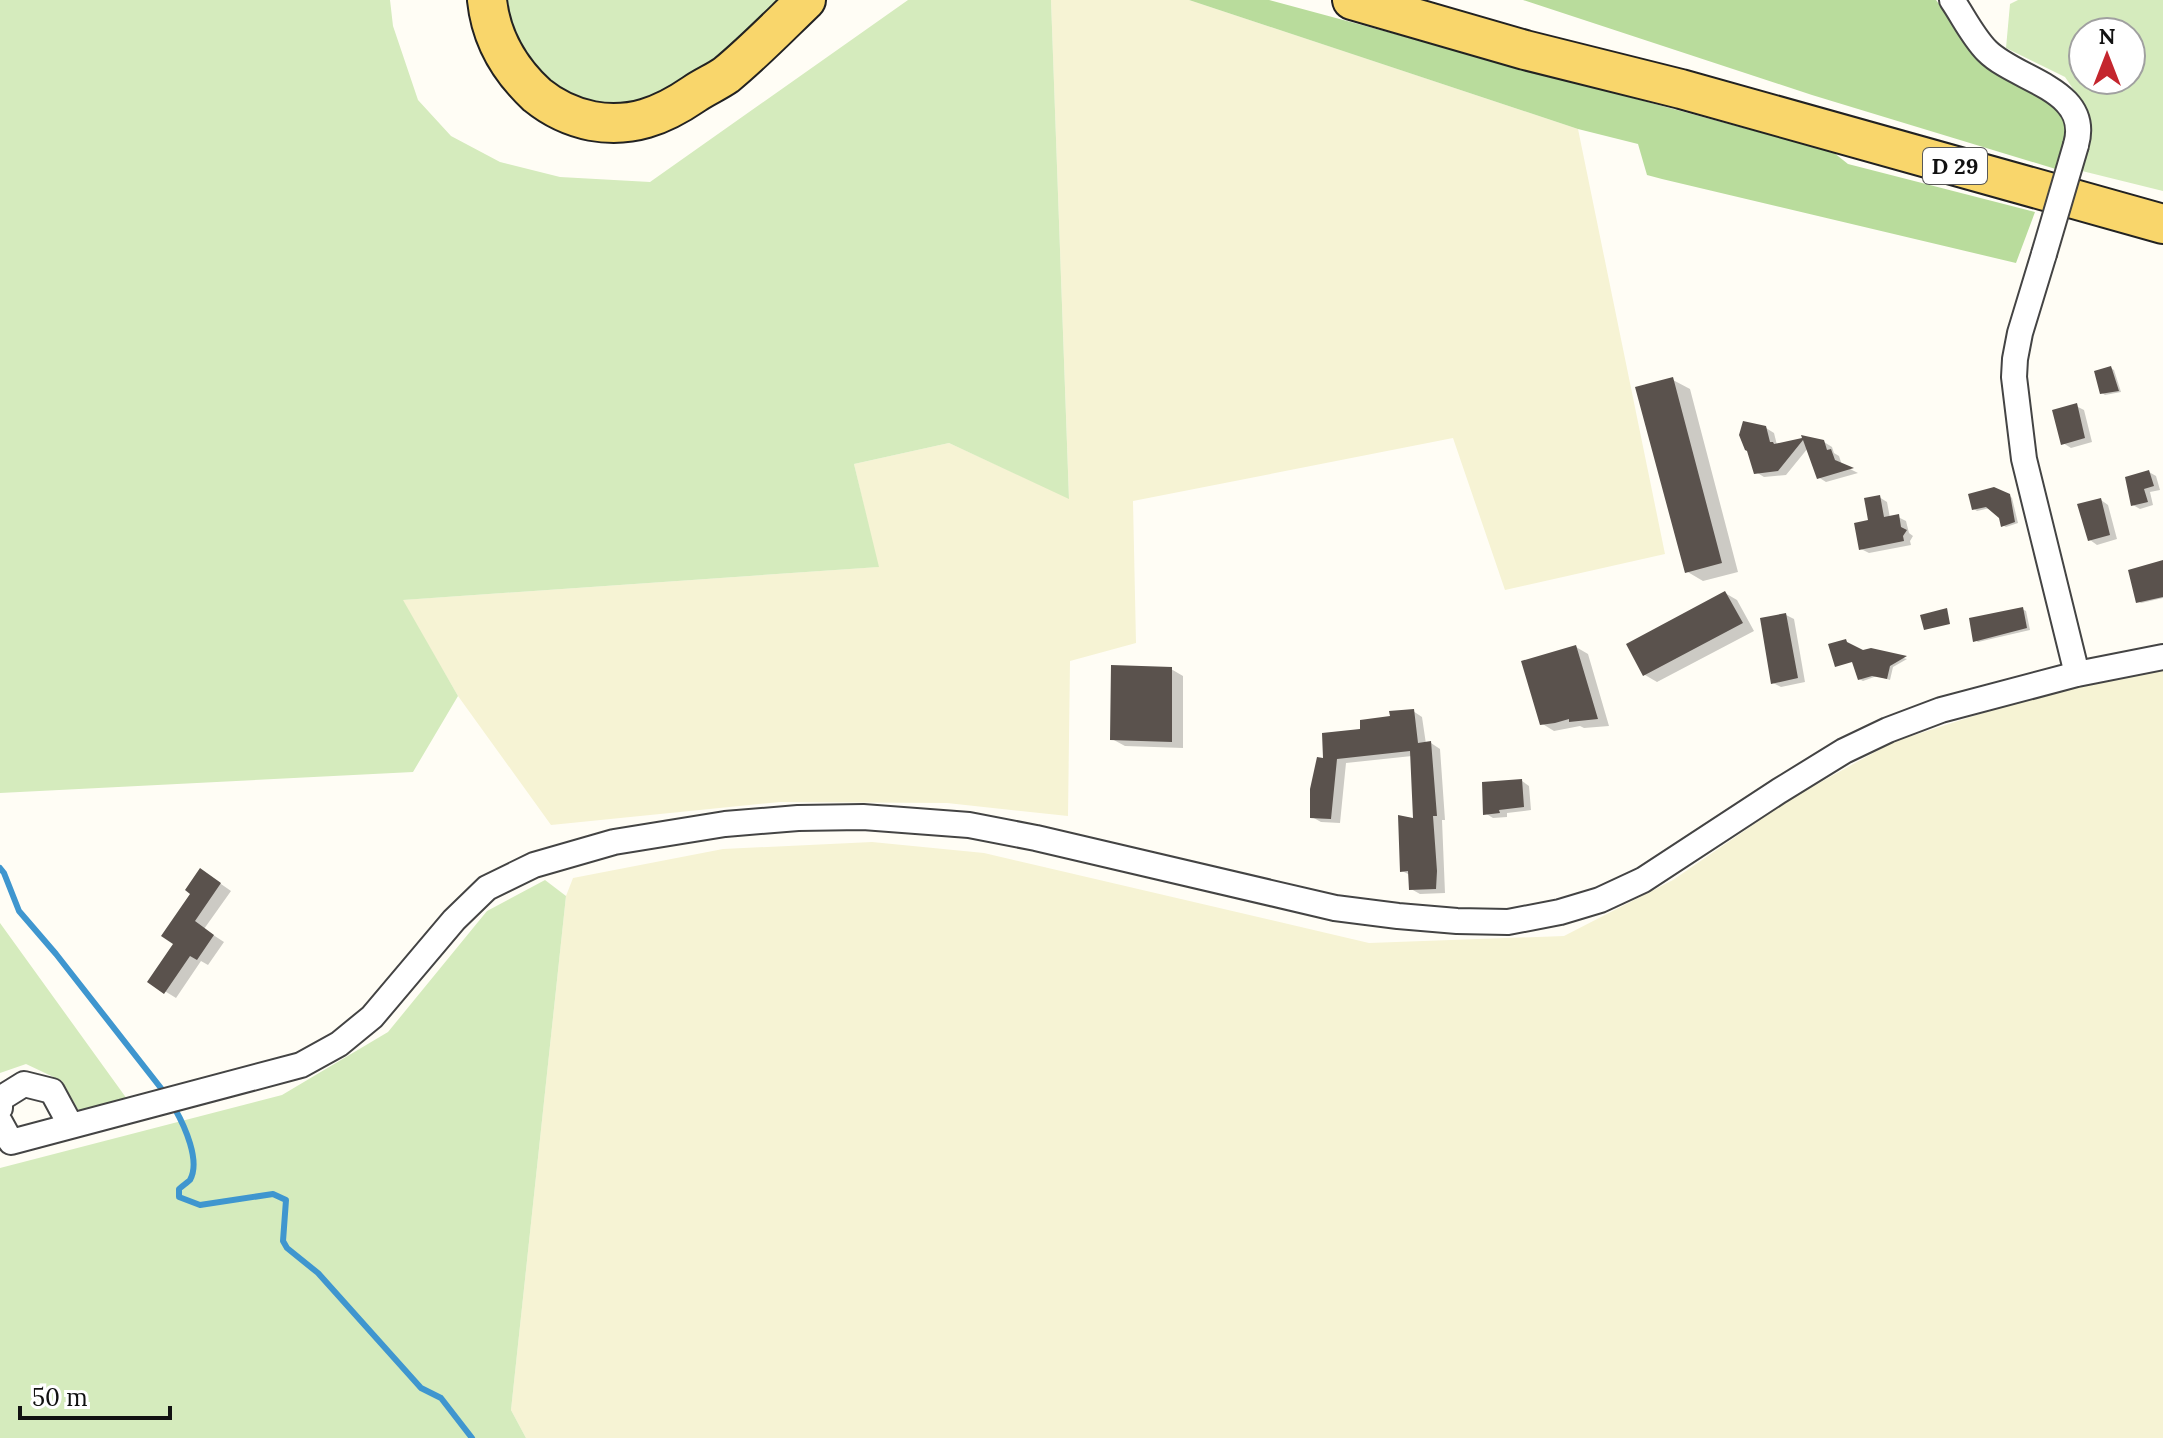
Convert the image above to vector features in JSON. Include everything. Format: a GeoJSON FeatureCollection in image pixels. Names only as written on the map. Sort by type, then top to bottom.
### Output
{"type":"FeatureCollection","features":[{"type":"Feature","properties":{"kind":"main road"},"geometry":{"type":"LineString","coordinates":[[471,0],[481,43],[504,85],[530,110],[568,130],[608,138],[631,137],[668,128],[703,106],[725,76]]}},
{"type":"Feature","properties":{"kind":"main road"},"geometry":{"type":"LineString","coordinates":[[487,0],[497,41],[513,70],[557,109],[606,123],[647,119],[674,107],[725,76],[806,0]]}},
{"type":"Feature","properties":{"kind":"main road","name":"D 29"},"geometry":{"type":"LineString","coordinates":[[1352,0],[2163,224]]}},
{"type":"Feature","properties":{"kind":"main road"},"geometry":{"type":"LineString","coordinates":[[1435,0],[1633,63],[1681,89]]}},
{"type":"Feature","properties":{"kind":"street"},"geometry":{"type":"LineString","coordinates":[[1952,0],[1987,51],[2066,101],[2076,115],[2080,130],[2020,333],[2014,377],[2024,459],[2077,674]]}},
{"type":"Feature","properties":{"kind":"street"},"geometry":{"type":"LineString","coordinates":[[6,1132],[71,1126],[301,1065],[339,1044],[372,1017],[454,920],[487,888],[534,865],[614,842],[725,824],[798,818],[863,817],[969,825],[1335,908],[1457,921],[1508,922],[1600,900],[1643,880],[1844,751],[1888,730],[1941,710],[2077,674],[2163,657]]}},
{"type":"Feature","properties":{"kind":"street"},"geometry":{"type":"LineString","coordinates":[[0,1108],[0,1099],[24,1084],[52,1091],[71,1126]]}},
{"type":"Feature","properties":{"kind":"shaded area"},"geometry":{"type":"Polygon","coordinates":[[[1051,0],[1189,0],[1578,129],[1665,554],[1505,590],[1453,438],[1133,501],[1136,643],[1070,661],[1068,816],[947,803],[780,802],[551,825],[458,696],[402,600],[878,567],[854,464],[949,443],[1069,498],[1051,0]]]}},
{"type":"Feature","properties":{"kind":"shaded area"},"geometry":{"type":"Polygon","coordinates":[[[2163,667],[2163,1438],[526,1438],[511,1410],[566,896],[573,878],[723,849],[872,842],[984,853],[1369,943],[1564,936],[1673,880],[1792,798],[1893,742],[2051,691],[2163,667]]]}},
{"type":"Feature","properties":{"kind":"green space"},"geometry":{"type":"Polygon","coordinates":[[[0,0],[390,0],[393,26],[418,100],[451,136],[500,162],[560,177],[650,182],[908,0],[1051,0],[1069,499],[949,443],[854,464],[879,567],[403,600],[458,696],[413,772],[0,793],[0,0]]]}},
{"type":"Feature","properties":{"kind":"green space"},"geometry":{"type":"Polygon","coordinates":[[[505,0],[782,0],[713,62],[654,99],[606,106],[573,100],[541,75],[519,45],[505,0]]]}},
{"type":"Feature","properties":{"kind":"green space"},"geometry":{"type":"Polygon","coordinates":[[[1189,0],[1269,0],[1833,152],[1848,164],[2035,212],[2016,263],[1662,179],[1647,175],[1638,144],[1578,129],[1189,0]]]}},
{"type":"Feature","properties":{"kind":"green space"},"geometry":{"type":"Polygon","coordinates":[[[1523,0],[1936,0],[1986,65],[2037,91],[2059,109],[2066,120],[2066,147],[2059,170],[1812,95],[1523,0]]]}},
{"type":"Feature","properties":{"kind":"green space"},"geometry":{"type":"Polygon","coordinates":[[[2018,0],[2163,0],[2163,191],[2078,170],[2089,126],[2088,116],[2078,96],[2147,96],[2147,16],[2067,16],[2067,80],[2006,48],[2010,4],[2018,0]]]}},
{"type":"Feature","properties":{"kind":"green space"},"geometry":{"type":"Polygon","coordinates":[[[545,880],[566,896],[511,1410],[526,1438],[0,1438],[0,1168],[282,1095],[388,1032],[487,911],[545,880]]]}},
{"type":"Feature","properties":{"kind":"green space"},"geometry":{"type":"Polygon","coordinates":[[[0,923],[127,1099],[80,1113],[62,1081],[26,1064],[0,1073],[0,923]]]}},
{"type":"Feature","properties":{"kind":"building"},"geometry":{"type":"Polygon","coordinates":[[[2111,366],[2119,391],[2100,394],[2094,371],[2111,366]]]}},
{"type":"Feature","properties":{"kind":"building"},"geometry":{"type":"Polygon","coordinates":[[[1673,377],[1722,563],[1685,573],[1635,387],[1673,377]]]}},
{"type":"Feature","properties":{"kind":"building"},"geometry":{"type":"Polygon","coordinates":[[[2077,403],[2085,438],[2061,445],[2052,410],[2077,403]]]}},
{"type":"Feature","properties":{"kind":"building"},"geometry":{"type":"Polygon","coordinates":[[[1743,421],[1766,426],[1770,442],[1774,444],[1802,438],[1801,435],[1824,440],[1835,460],[1854,468],[1817,479],[1803,440],[1778,471],[1754,474],[1739,435],[1743,421]]]}},
{"type":"Feature","properties":{"kind":"building"},"geometry":{"type":"Polygon","coordinates":[[[2149,470],[2154,486],[2144,489],[2148,502],[2131,506],[2125,477],[2149,470]]]}},
{"type":"Feature","properties":{"kind":"building"},"geometry":{"type":"Polygon","coordinates":[[[1994,487],[2010,494],[2015,522],[2001,527],[1999,518],[1986,507],[1972,510],[1968,494],[1994,487]]]}},
{"type":"Feature","properties":{"kind":"building"},"geometry":{"type":"Polygon","coordinates":[[[1880,495],[1884,517],[1899,514],[1901,527],[1907,530],[1904,541],[1859,550],[1854,523],[1868,520],[1864,498],[1880,495]]]}},
{"type":"Feature","properties":{"kind":"building"},"geometry":{"type":"Polygon","coordinates":[[[2101,498],[2110,535],[2088,541],[2077,504],[2101,498]]]}},
{"type":"Feature","properties":{"kind":"building"},"geometry":{"type":"Polygon","coordinates":[[[2163,560],[2163,597],[2136,603],[2128,570],[2163,560]]]}},
{"type":"Feature","properties":{"kind":"building"},"geometry":{"type":"Polygon","coordinates":[[[1725,591],[1743,623],[1643,676],[1626,644],[1725,591]]]}},
{"type":"Feature","properties":{"kind":"building"},"geometry":{"type":"Polygon","coordinates":[[[2023,607],[2027,628],[1973,642],[1969,618],[2023,607]]]}},
{"type":"Feature","properties":{"kind":"building"},"geometry":{"type":"Polygon","coordinates":[[[1947,608],[1950,624],[1924,630],[1920,615],[1947,608]]]}},
{"type":"Feature","properties":{"kind":"building"},"geometry":{"type":"Polygon","coordinates":[[[1786,613],[1798,678],[1771,684],[1760,618],[1786,613]]]}},
{"type":"Feature","properties":{"kind":"building"},"geometry":{"type":"Polygon","coordinates":[[[1846,639],[1863,650],[1871,648],[1907,656],[1890,666],[1887,679],[1872,676],[1858,680],[1852,662],[1835,667],[1828,644],[1846,639]]]}},
{"type":"Feature","properties":{"kind":"building"},"geometry":{"type":"Polygon","coordinates":[[[1576,645],[1598,719],[1569,722],[1569,719],[1540,725],[1521,661],[1576,645]]]}},
{"type":"Feature","properties":{"kind":"building"},"geometry":{"type":"Polygon","coordinates":[[[1111,665],[1172,667],[1172,742],[1110,740],[1111,665]]]}},
{"type":"Feature","properties":{"kind":"building"},"geometry":{"type":"Polygon","coordinates":[[[1414,709],[1418,743],[1431,741],[1437,816],[1433,816],[1436,889],[1409,890],[1408,871],[1400,872],[1398,815],[1413,818],[1410,751],[1337,759],[1331,819],[1310,818],[1310,789],[1317,757],[1323,758],[1322,733],[1360,729],[1360,720],[1390,716],[1389,711],[1414,709]]]}},
{"type":"Feature","properties":{"kind":"building"},"geometry":{"type":"Polygon","coordinates":[[[1522,779],[1524,807],[1483,815],[1482,782],[1522,779]]]}},
{"type":"Feature","properties":{"kind":"building"},"geometry":{"type":"Polygon","coordinates":[[[200,868],[221,883],[195,921],[214,935],[197,960],[190,956],[164,994],[147,982],[173,944],[161,936],[190,894],[185,890],[200,868]]]}},
{"type":"Feature","properties":{"kind":"waterway"},"geometry":{"type":"LineString","coordinates":[[0,868],[19,911],[164,1092]]}},
{"type":"Feature","properties":{"kind":"waterway"},"geometry":{"type":"LineString","coordinates":[[175,1109],[190,1143],[194,1163],[190,1180],[179,1189],[179,1197],[200,1205],[273,1194],[286,1200],[283,1241],[287,1248],[318,1273],[421,1388],[441,1398],[472,1438]]}}]}
